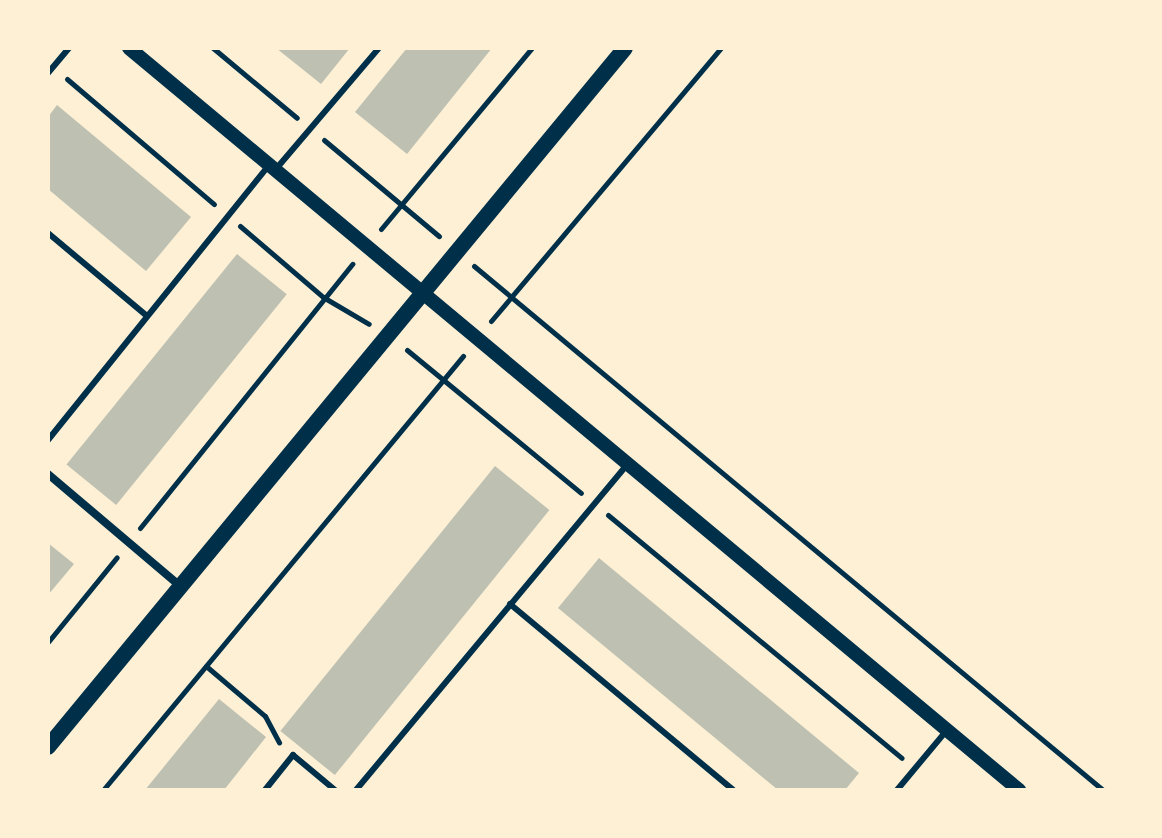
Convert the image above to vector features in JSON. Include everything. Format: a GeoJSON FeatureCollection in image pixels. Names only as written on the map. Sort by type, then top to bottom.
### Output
{"type":"FeatureCollection","features":[{"type":"Feature","properties":{"kind":"main road"},"geometry":{"type":"LineString","coordinates":[[48,747],[455,250],[625,48]]}},
{"type":"Feature","properties":{"kind":"street"},"geometry":{"type":"LineString","coordinates":[[129,48],[1019,790]]}},
{"type":"Feature","properties":{"kind":"street"},"geometry":{"type":"LineString","coordinates":[[48,474],[180,586]]}},
{"type":"Feature","properties":{"kind":"lane"},"geometry":{"type":"LineString","coordinates":[[50,70],[69,48]]}},
{"type":"Feature","properties":{"kind":"lane"},"geometry":{"type":"LineString","coordinates":[[48,440],[228,216],[310,129],[379,48]]}},
{"type":"Feature","properties":{"kind":"lane"},"geometry":{"type":"LineString","coordinates":[[48,233],[147,316]]}},
{"type":"Feature","properties":{"kind":"lane"},"geometry":{"type":"LineString","coordinates":[[356,790],[628,463]]}},
{"type":"Feature","properties":{"kind":"lane"},"geometry":{"type":"LineString","coordinates":[[510,604],[733,790]]}},
{"type":"Feature","properties":{"kind":"lane"},"geometry":{"type":"LineString","coordinates":[[897,790],[947,730]]}},
{"type":"Feature","properties":{"kind":"lane"},"geometry":{"type":"LineString","coordinates":[[265,790],[293,755],[335,790]]}},
{"type":"Feature","properties":{"kind":"path"},"geometry":{"type":"LineString","coordinates":[[213,48],[1103,790]]}},
{"type":"Feature","properties":{"kind":"path"},"geometry":{"type":"LineString","coordinates":[[48,642],[323,297],[532,48]]}},
{"type":"Feature","properties":{"kind":"path"},"geometry":{"type":"LineString","coordinates":[[511,296],[721,48]]}},
{"type":"Feature","properties":{"kind":"path"},"geometry":{"type":"LineString","coordinates":[[50,70],[323,297],[387,335],[443,379],[905,760],[905,780]]}},
{"type":"Feature","properties":{"kind":"path"},"geometry":{"type":"LineString","coordinates":[[103,790],[443,379]]}},
{"type":"Feature","properties":{"kind":"path"},"geometry":{"type":"LineString","coordinates":[[206,666],[265,716],[293,755]]}},
{"type":"Feature","properties":{"kind":"building"},"geometry":{"type":"Polygon","coordinates":[[[276,48],[350,48],[321,84],[276,48]]]}},
{"type":"Feature","properties":{"kind":"building"},"geometry":{"type":"Polygon","coordinates":[[[407,48],[492,48],[407,154],[355,112],[407,48]]]}},
{"type":"Feature","properties":{"kind":"building"},"geometry":{"type":"Polygon","coordinates":[[[57,105],[191,217],[146,271],[48,189],[48,117],[57,105]]]}},
{"type":"Feature","properties":{"kind":"building"},"geometry":{"type":"Polygon","coordinates":[[[237,254],[287,294],[116,505],[66,465],[237,254]]]}},
{"type":"Feature","properties":{"kind":"building"},"geometry":{"type":"Polygon","coordinates":[[[495,466],[549,510],[335,775],[280,731],[495,466]]]}},
{"type":"Feature","properties":{"kind":"building"},"geometry":{"type":"Polygon","coordinates":[[[48,543],[74,564],[48,595],[48,543]]]}},
{"type":"Feature","properties":{"kind":"building"},"geometry":{"type":"Polygon","coordinates":[[[599,558],[859,773],[845,790],[778,790],[558,608],[599,558]]]}},
{"type":"Feature","properties":{"kind":"building"},"geometry":{"type":"Polygon","coordinates":[[[219,699],[266,737],[224,790],[145,790],[219,699]]]}}]}
